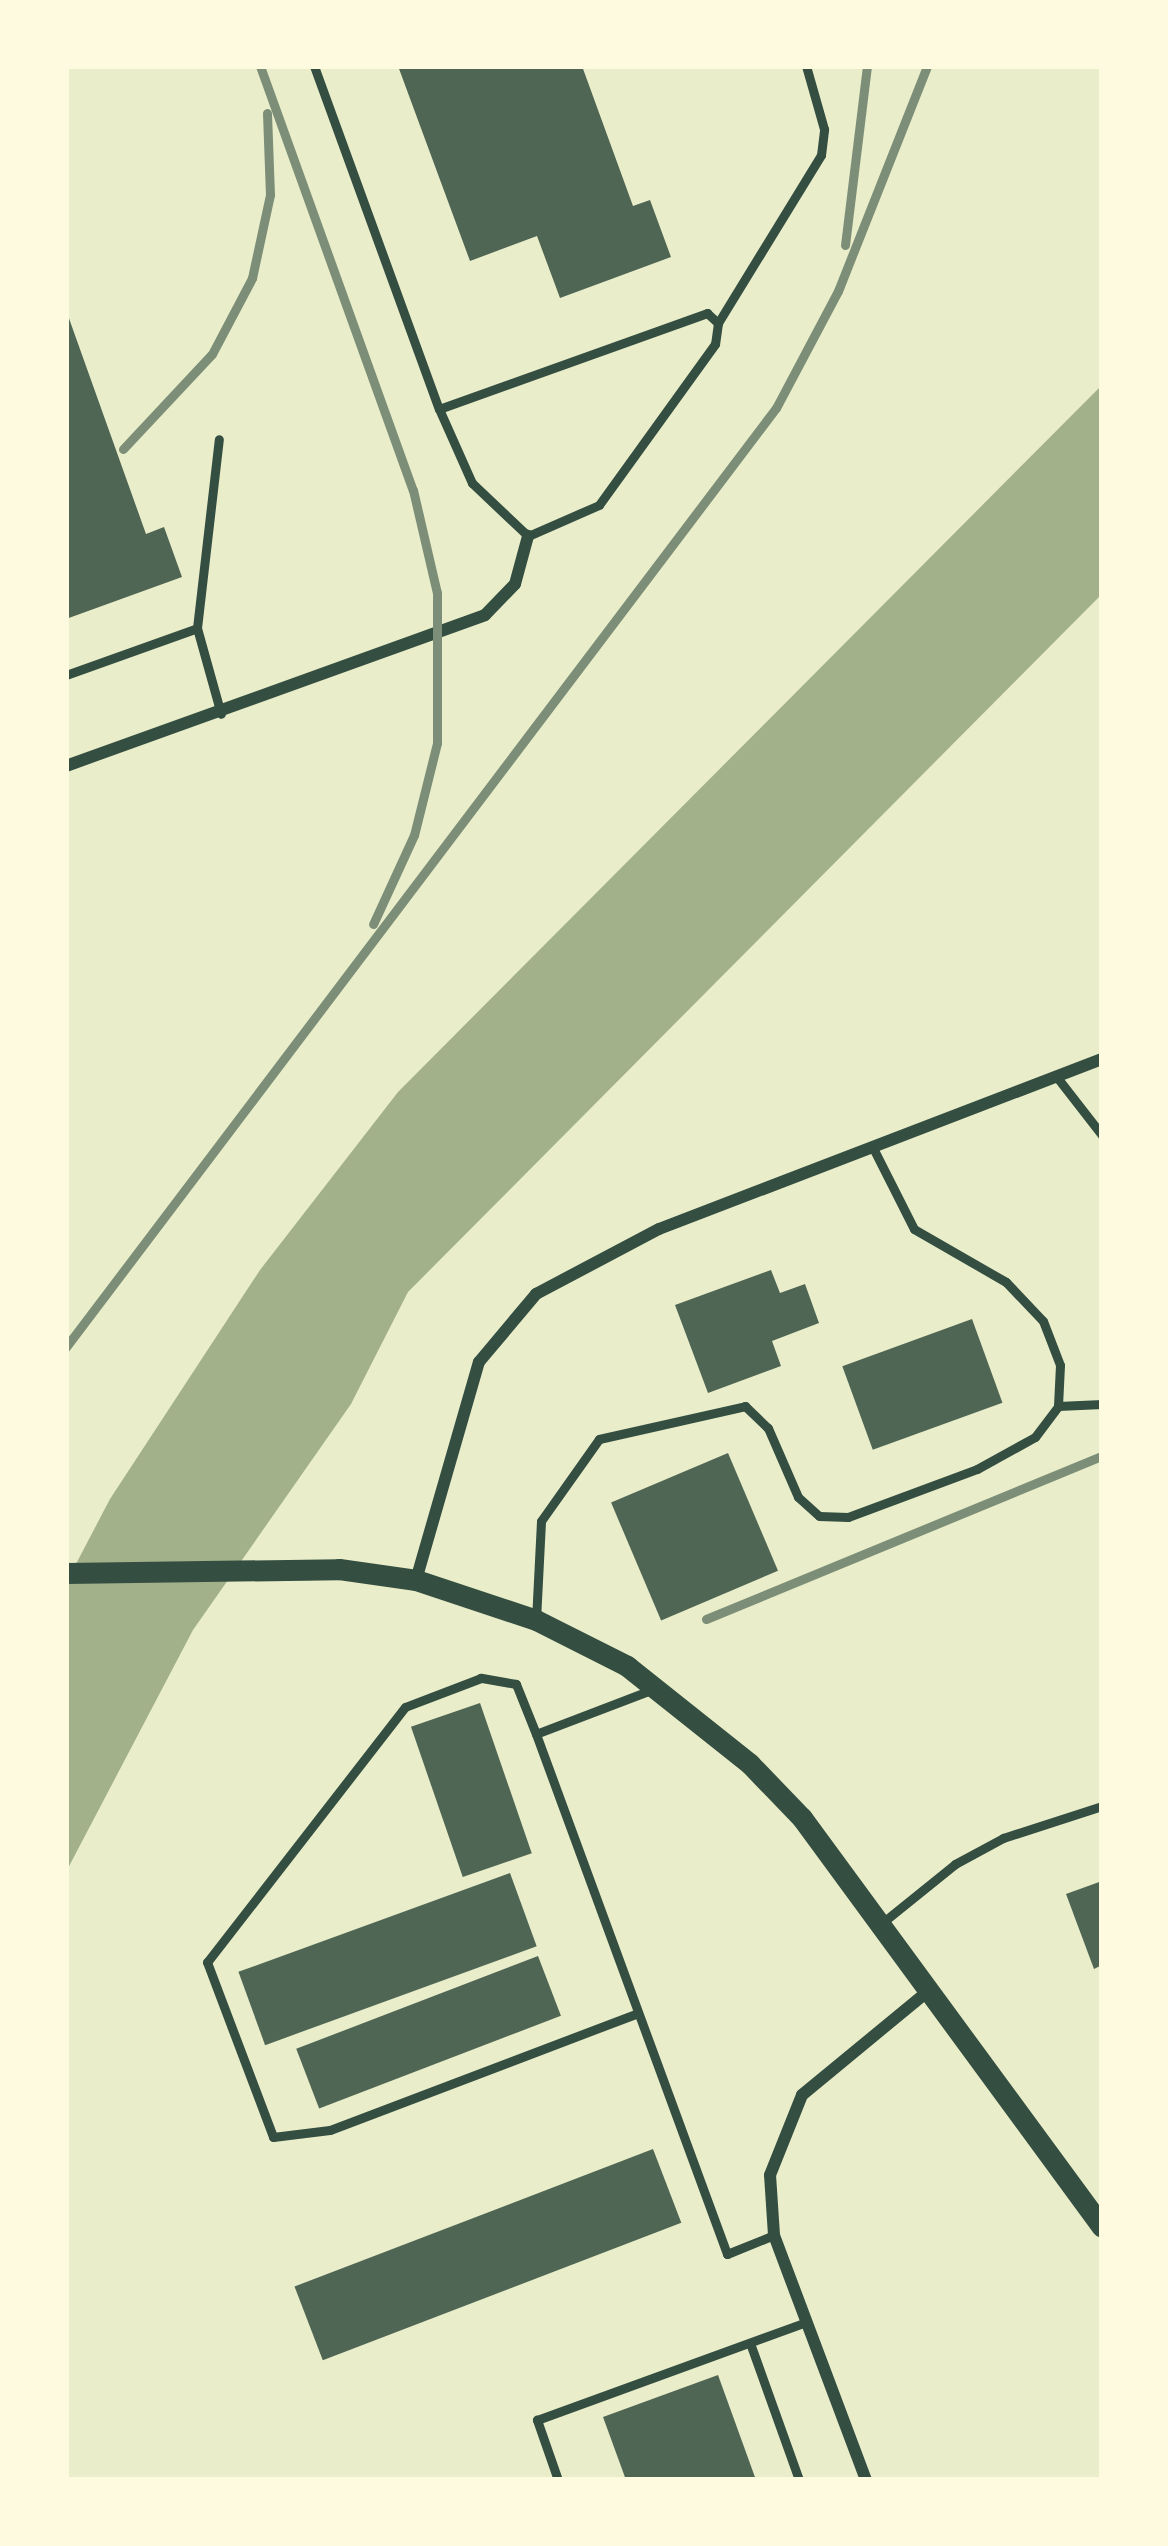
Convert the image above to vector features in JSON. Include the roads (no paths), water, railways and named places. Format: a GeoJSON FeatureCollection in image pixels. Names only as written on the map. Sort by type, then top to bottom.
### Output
{"type":"FeatureCollection","features":[{"type":"Feature","properties":{"kind":"street"},"geometry":{"type":"LineString","coordinates":[[66,766],[221,714],[485,615],[515,584],[528,536]]}},
{"type":"Feature","properties":{"kind":"street"},"geometry":{"type":"LineString","coordinates":[[416,1580],[479,1361],[536,1294],[621,1245],[1102,1059]]}},
{"type":"Feature","properties":{"kind":"street"},"geometry":{"type":"LineString","coordinates":[[66,1574],[338,1569],[416,1580],[536,1620],[656,1688],[750,1764],[880,1925],[1102,2227]]}},
{"type":"Feature","properties":{"kind":"street"},"geometry":{"type":"LineString","coordinates":[[866,2480],[774,2235],[770,2175],[802,2095],[928,1991]]}},
{"type":"Feature","properties":{"kind":"lane"},"geometry":{"type":"LineString","coordinates":[[314,66],[439,409],[472,483],[528,536],[599,505],[693,381],[718,323],[821,155],[824,129],[806,66]]}},
{"type":"Feature","properties":{"kind":"lane"},"geometry":{"type":"LineString","coordinates":[[439,409],[689,314],[707,313],[718,323]]}},
{"type":"Feature","properties":{"kind":"lane"},"geometry":{"type":"LineString","coordinates":[[219,439],[196,628],[221,714]]}},
{"type":"Feature","properties":{"kind":"lane"},"geometry":{"type":"LineString","coordinates":[[66,675],[196,628]]}},
{"type":"Feature","properties":{"kind":"lane"},"geometry":{"type":"LineString","coordinates":[[1056,1076],[1102,1135]]}},
{"type":"Feature","properties":{"kind":"lane"},"geometry":{"type":"LineString","coordinates":[[536,1620],[541,1521],[599,1439],[745,1406],[768,1428],[798,1497],[819,1516],[848,1516],[976,1469],[1035,1437],[1058,1406],[1060,1365],[1043,1321],[1006,1282],[914,1228],[872,1146]]}},
{"type":"Feature","properties":{"kind":"lane"},"geometry":{"type":"LineString","coordinates":[[1058,1406],[1102,1404]]}},
{"type":"Feature","properties":{"kind":"lane"},"geometry":{"type":"LineString","coordinates":[[638,2013],[330,2130],[273,2137],[207,1962],[406,1707],[481,1678],[515,1684],[536,1734],[727,2254],[774,2235]]}},
{"type":"Feature","properties":{"kind":"lane"},"geometry":{"type":"LineString","coordinates":[[536,1734],[656,1688]]}},
{"type":"Feature","properties":{"kind":"lane"},"geometry":{"type":"LineString","coordinates":[[880,1925],[955,1864],[1003,1838],[1102,1806]]}},
{"type":"Feature","properties":{"kind":"lane"},"geometry":{"type":"LineString","coordinates":[[558,2480],[537,2420],[804,2323]]}},
{"type":"Feature","properties":{"kind":"lane"},"geometry":{"type":"LineString","coordinates":[[750,2343],[799,2480]]}},
{"type":"Feature","properties":{"kind":"railway"},"geometry":{"type":"LineString","coordinates":[[260,66],[413,490],[437,593],[437,743],[414,835],[373,924]]}},
{"type":"Feature","properties":{"kind":"railway"},"geometry":{"type":"LineString","coordinates":[[845,245],[867,66]]}},
{"type":"Feature","properties":{"kind":"railway"},"geometry":{"type":"LineString","coordinates":[[66,1347],[776,408],[838,291],[927,66]]}},
{"type":"Feature","properties":{"kind":"railway"},"geometry":{"type":"LineString","coordinates":[[123,449],[212,354],[252,278],[270,195],[267,113]]}},
{"type":"Feature","properties":{"kind":"railway"},"geometry":{"type":"LineString","coordinates":[[706,1619],[1102,1456]]}}]}
